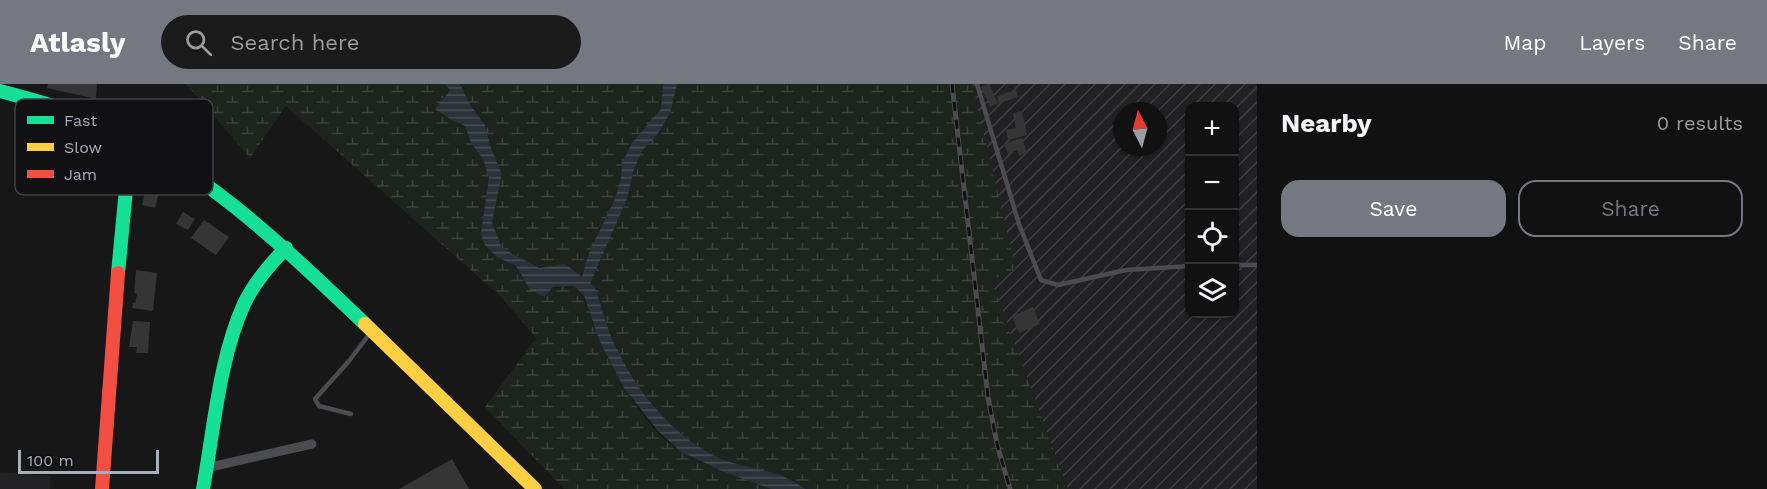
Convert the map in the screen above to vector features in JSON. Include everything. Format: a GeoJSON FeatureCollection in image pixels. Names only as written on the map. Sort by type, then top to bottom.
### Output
{"type":"FeatureCollection","features":[{"type":"Feature","properties":{"kind":"street"},"geometry":{"type":"LineString","coordinates":[[0,92],[33,99]]}},
{"type":"Feature","properties":{"kind":"street"},"geometry":{"type":"LineString","coordinates":[[213,191],[286,248],[535,489]]}},
{"type":"Feature","properties":{"kind":"street"},"geometry":{"type":"LineString","coordinates":[[102,489],[112,332],[125,195]]}},
{"type":"Feature","properties":{"kind":"street"},"geometry":{"type":"LineString","coordinates":[[203,489],[234,332],[245,302],[261,276],[286,248]]}},
{"type":"Feature","properties":{"kind":"street"},"geometry":{"type":"LineString","coordinates":[[206,468],[312,444]]}},
{"type":"Feature","properties":{"kind":"lane"},"geometry":{"type":"LineString","coordinates":[[976,84],[1019,224],[1041,280],[1058,285],[1126,270],[1185,266]]}},
{"type":"Feature","properties":{"kind":"lane"},"geometry":{"type":"LineString","coordinates":[[1239,265],[1257,265]]}},
{"type":"Feature","properties":{"kind":"lane"},"geometry":{"type":"LineString","coordinates":[[351,414],[319,406],[315,399],[350,361],[373,330]]}},
{"type":"Feature","properties":{"kind":"shaded area"},"geometry":{"type":"Polygon","coordinates":[[[445,84],[460,84],[470,104],[485,125],[491,148],[502,174],[492,222],[502,248],[539,268],[565,264],[582,277],[588,255],[614,201],[621,179],[622,163],[632,143],[661,109],[663,84],[677,84],[670,114],[657,135],[642,151],[633,172],[627,199],[590,284],[595,287],[610,334],[635,382],[672,426],[719,458],[781,475],[806,489],[771,489],[722,471],[681,452],[658,431],[624,388],[600,342],[584,296],[574,286],[553,287],[544,297],[530,290],[516,266],[497,257],[485,245],[481,233],[489,177],[483,159],[471,143],[465,126],[435,109],[450,90],[445,84]]]}},
{"type":"Feature","properties":{"kind":"shaded area"},"geometry":{"type":"Polygon","coordinates":[[[972,84],[1257,84],[1257,489],[1068,489],[991,280],[1015,269],[972,84]]]}},
{"type":"Feature","properties":{"kind":"shaded area"},"geometry":{"type":"Polygon","coordinates":[[[0,472],[51,476],[50,489],[0,489],[0,472]]]}},
{"type":"Feature","properties":{"kind":"green space"},"geometry":{"type":"Polygon","coordinates":[[[186,84],[445,84],[450,89],[442,99],[452,120],[465,126],[471,143],[483,159],[489,177],[481,233],[497,257],[516,266],[530,290],[574,286],[580,293],[601,343],[628,393],[647,420],[669,443],[704,463],[771,489],[564,489],[485,407],[536,338],[501,297],[286,106],[250,158],[213,115],[213,99],[199,99],[186,84]]]}},
{"type":"Feature","properties":{"kind":"green space"},"geometry":{"type":"Polygon","coordinates":[[[460,84],[663,84],[661,109],[622,163],[621,179],[614,201],[588,255],[582,277],[565,264],[539,268],[502,248],[492,222],[502,174],[491,148],[485,125],[470,104],[460,84]]]}},
{"type":"Feature","properties":{"kind":"green space"},"geometry":{"type":"Polygon","coordinates":[[[677,84],[972,84],[1016,270],[991,280],[1068,489],[806,489],[781,475],[720,458],[687,438],[659,412],[635,382],[617,349],[595,288],[590,284],[627,199],[633,172],[642,151],[657,135],[670,115],[677,84]]]}},
{"type":"Feature","properties":{"kind":"building"},"geometry":{"type":"Polygon","coordinates":[[[48,84],[97,84],[96,99],[47,88],[48,84]]]}},
{"type":"Feature","properties":{"kind":"building"},"geometry":{"type":"Polygon","coordinates":[[[987,84],[998,103],[990,107],[981,87],[987,84]]]}},
{"type":"Feature","properties":{"kind":"building"},"geometry":{"type":"Polygon","coordinates":[[[1016,90],[1018,97],[999,103],[997,96],[1016,90]]]}},
{"type":"Feature","properties":{"kind":"building"},"geometry":{"type":"Polygon","coordinates":[[[1022,111],[1027,135],[1008,140],[1006,130],[1016,128],[1013,113],[1022,111]]]}},
{"type":"Feature","properties":{"kind":"building"},"geometry":{"type":"Polygon","coordinates":[[[1022,138],[1027,153],[1019,156],[1017,150],[1008,154],[1004,144],[1022,138]]]}},
{"type":"Feature","properties":{"kind":"building"},"geometry":{"type":"Polygon","coordinates":[[[145,195],[158,195],[155,208],[142,205],[145,195]]]}},
{"type":"Feature","properties":{"kind":"building"},"geometry":{"type":"Polygon","coordinates":[[[183,212],[195,219],[188,230],[176,224],[183,212]]]}},
{"type":"Feature","properties":{"kind":"building"},"geometry":{"type":"Polygon","coordinates":[[[204,220],[229,237],[216,255],[191,238],[204,220]]]}},
{"type":"Feature","properties":{"kind":"building"},"geometry":{"type":"Polygon","coordinates":[[[136,270],[157,273],[153,311],[132,308],[137,294],[134,293],[136,270]]]}},
{"type":"Feature","properties":{"kind":"building"},"geometry":{"type":"Polygon","coordinates":[[[1033,307],[1040,324],[1019,333],[1012,316],[1033,307]]]}},
{"type":"Feature","properties":{"kind":"building"},"geometry":{"type":"Polygon","coordinates":[[[133,321],[150,322],[148,353],[136,353],[137,347],[129,347],[133,321]]]}},
{"type":"Feature","properties":{"kind":"building"},"geometry":{"type":"Polygon","coordinates":[[[452,459],[469,489],[399,489],[452,459]]]}},
{"type":"Feature","properties":{"kind":"railway"},"geometry":{"type":"LineString","coordinates":[[952,84],[988,397],[997,444],[1010,489]]}},
{"type":"Feature","properties":{"kind":"traffic: fast"},"geometry":{"type":"LineString","coordinates":[[0,91],[30,99]]}},
{"type":"Feature","properties":{"kind":"traffic: fast"},"geometry":{"type":"LineString","coordinates":[[213,190],[305,267],[365,324]]}},
{"type":"Feature","properties":{"kind":"traffic: fast"},"geometry":{"type":"LineString","coordinates":[[118,273],[125,195]]}},
{"type":"Feature","properties":{"kind":"traffic: fast"},"geometry":{"type":"LineString","coordinates":[[203,489],[218,395],[236,325],[253,289],[268,267],[286,248]]}},
{"type":"Feature","properties":{"kind":"traffic: slow"},"geometry":{"type":"LineString","coordinates":[[365,324],[535,489]]}},
{"type":"Feature","properties":{"kind":"traffic: jam"},"geometry":{"type":"LineString","coordinates":[[102,489],[118,273]]}}]}
